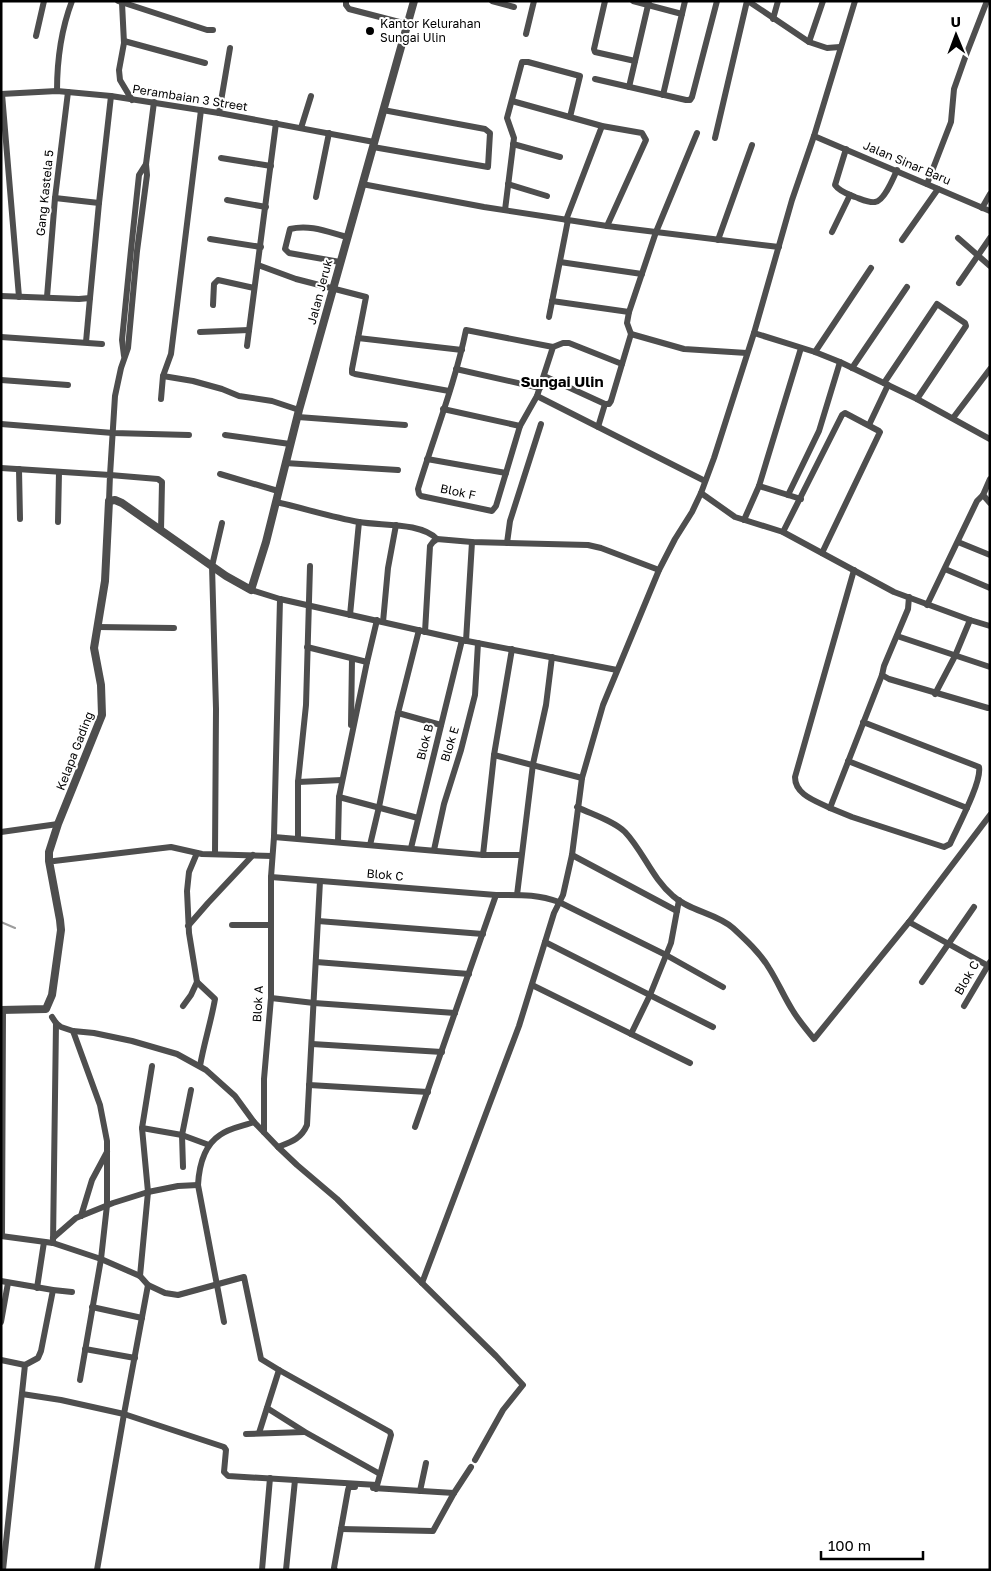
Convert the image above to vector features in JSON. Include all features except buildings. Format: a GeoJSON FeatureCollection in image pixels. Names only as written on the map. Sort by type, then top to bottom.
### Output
{"type":"FeatureCollection","features":[{"type":"Feature","properties":{"kind":"street"},"geometry":{"type":"LineString","coordinates":[[36,36],[44,1]]}},
{"type":"Feature","properties":{"kind":"street"},"geometry":{"type":"LineString","coordinates":[[57,91],[59,55],[72,1]]}},
{"type":"Feature","properties":{"kind":"street"},"geometry":{"type":"LineString","coordinates":[[346,1],[349,9],[407,24]]}},
{"type":"Feature","properties":{"kind":"street","name":"Jalan Jeruk"},"geometry":{"type":"LineString","coordinates":[[251,590],[276,502],[298,413],[414,1]]}},
{"type":"Feature","properties":{"kind":"street"},"geometry":{"type":"LineString","coordinates":[[492,1],[514,7]]}},
{"type":"Feature","properties":{"kind":"street"},"geometry":{"type":"LineString","coordinates":[[526,34],[534,1]]}},
{"type":"Feature","properties":{"kind":"street"},"geometry":{"type":"LineString","coordinates":[[605,1],[594,49],[595,52],[635,61]]}},
{"type":"Feature","properties":{"kind":"street"},"geometry":{"type":"LineString","coordinates":[[633,1],[649,3],[682,14]]}},
{"type":"Feature","properties":{"kind":"street"},"geometry":{"type":"LineString","coordinates":[[664,95],[685,1]]}},
{"type":"Feature","properties":{"kind":"street"},"geometry":{"type":"LineString","coordinates":[[594,79],[690,100],[717,1]]}},
{"type":"Feature","properties":{"kind":"street"},"geometry":{"type":"LineString","coordinates":[[715,138],[748,1],[809,42],[827,48],[840,47]]}},
{"type":"Feature","properties":{"kind":"street"},"geometry":{"type":"LineString","coordinates":[[772,18],[778,1]]}},
{"type":"Feature","properties":{"kind":"street"},"geometry":{"type":"LineString","coordinates":[[809,42],[824,1]]}},
{"type":"Feature","properties":{"kind":"street"},"geometry":{"type":"LineString","coordinates":[[422,1283],[519,1026],[545,942],[563,895],[572,855],[582,778],[603,705],[659,570],[701,493],[754,333],[792,200],[814,136],[855,1]]}},
{"type":"Feature","properties":{"kind":"street"},"geometry":{"type":"LineString","coordinates":[[927,184],[951,122],[954,89],[987,1]]}},
{"type":"Feature","properties":{"kind":"street"},"geometry":{"type":"LineString","coordinates":[[132,100],[120,80],[119,70],[124,40],[120,2],[207,30],[213,30]]}},
{"type":"Feature","properties":{"kind":"street"},"geometry":{"type":"LineString","coordinates":[[629,86],[649,3]]}},
{"type":"Feature","properties":{"kind":"street"},"geometry":{"type":"LineString","coordinates":[[124,40],[205,63]]}},
{"type":"Feature","properties":{"kind":"street"},"geometry":{"type":"LineString","coordinates":[[219,113],[230,48]]}},
{"type":"Feature","properties":{"kind":"street"},"geometry":{"type":"LineString","coordinates":[[505,210],[513,144],[513,133],[508,118],[522,62],[580,76],[570,117]]}},
{"type":"Feature","properties":{"kind":"street","name":"Perambaian 3 Street"},"geometry":{"type":"LineString","coordinates":[[2,94],[57,91],[154,102],[329,133],[373,145],[488,167],[490,133],[485,129],[383,110]]}},
{"type":"Feature","properties":{"kind":"street","name":"Gang Kastela 5"},"geometry":{"type":"LineString","coordinates":[[47,298],[55,198],[68,92]]}},
{"type":"Feature","properties":{"kind":"street"},"geometry":{"type":"LineString","coordinates":[[2,94],[20,297]]}},
{"type":"Feature","properties":{"kind":"street"},"geometry":{"type":"LineString","coordinates":[[86,342],[111,96]]}},
{"type":"Feature","properties":{"kind":"street"},"geometry":{"type":"LineString","coordinates":[[301,128],[311,96]]}},
{"type":"Feature","properties":{"kind":"street"},"geometry":{"type":"LineString","coordinates":[[512,101],[602,126],[642,133],[646,140],[607,226]]}},
{"type":"Feature","properties":{"kind":"street"},"geometry":{"type":"LineString","coordinates":[[154,102],[146,164],[147,175],[134,250],[129,341],[115,396],[109,501],[115,500],[122,503],[212,566],[251,590],[280,599],[464,641],[617,670]]}},
{"type":"Feature","properties":{"kind":"street"},"geometry":{"type":"LineString","coordinates":[[160,399],[163,376],[171,354],[201,110]]}},
{"type":"Feature","properties":{"kind":"street"},"geometry":{"type":"LineString","coordinates":[[247,346],[276,123]]}},
{"type":"Feature","properties":{"kind":"street"},"geometry":{"type":"LineString","coordinates":[[548,317],[567,220],[602,126]]}},
{"type":"Feature","properties":{"kind":"street"},"geometry":{"type":"LineString","coordinates":[[316,197],[329,133]]}},
{"type":"Feature","properties":{"kind":"street"},"geometry":{"type":"LineString","coordinates":[[544,376],[605,404],[610,403],[631,334],[627,323],[629,312],[656,232],[697,133]]}},
{"type":"Feature","properties":{"kind":"street","name":"Jalan Sinar Baru"},"geometry":{"type":"LineString","coordinates":[[814,136],[990,211]]}},
{"type":"Feature","properties":{"kind":"street"},"geometry":{"type":"LineString","coordinates":[[513,144],[560,157]]}},
{"type":"Feature","properties":{"kind":"street"},"geometry":{"type":"LineString","coordinates":[[718,240],[752,145]]}},
{"type":"Feature","properties":{"kind":"street"},"geometry":{"type":"LineString","coordinates":[[846,149],[835,186],[850,195],[877,202],[884,196],[897,170]]}},
{"type":"Feature","properties":{"kind":"street"},"geometry":{"type":"LineString","coordinates":[[221,158],[271,166]]}},
{"type":"Feature","properties":{"kind":"street"},"geometry":{"type":"LineString","coordinates":[[362,184],[567,220],[779,247]]}},
{"type":"Feature","properties":{"kind":"street"},"geometry":{"type":"LineString","coordinates":[[508,184],[546,196]]}},
{"type":"Feature","properties":{"kind":"street"},"geometry":{"type":"LineString","coordinates":[[902,240],[938,189]]}},
{"type":"Feature","properties":{"kind":"street"},"geometry":{"type":"LineString","coordinates":[[982,208],[990,194]]}},
{"type":"Feature","properties":{"kind":"street"},"geometry":{"type":"LineString","coordinates":[[832,232],[850,195]]}},
{"type":"Feature","properties":{"kind":"street"},"geometry":{"type":"LineString","coordinates":[[55,198],[99,203]]}},
{"type":"Feature","properties":{"kind":"street"},"geometry":{"type":"LineString","coordinates":[[227,200],[266,207]]}},
{"type":"Feature","properties":{"kind":"street"},"geometry":{"type":"LineString","coordinates":[[340,262],[289,253],[285,249],[286,239],[290,229],[301,226],[347,237]]}},
{"type":"Feature","properties":{"kind":"street"},"geometry":{"type":"LineString","coordinates":[[958,238],[990,266]]}},
{"type":"Feature","properties":{"kind":"street"},"geometry":{"type":"LineString","coordinates":[[959,283],[990,238]]}},
{"type":"Feature","properties":{"kind":"street"},"geometry":{"type":"LineString","coordinates":[[210,239],[261,247]]}},
{"type":"Feature","properties":{"kind":"street"},"geometry":{"type":"LineString","coordinates":[[560,262],[642,274]]}},
{"type":"Feature","properties":{"kind":"street"},"geometry":{"type":"LineString","coordinates":[[258,265],[286,277],[366,297],[352,373],[449,391]]}},
{"type":"Feature","properties":{"kind":"street"},"geometry":{"type":"LineString","coordinates":[[815,352],[871,268]]}},
{"type":"Feature","properties":{"kind":"street"},"geometry":{"type":"LineString","coordinates":[[214,305],[214,284],[218,280],[254,288]]}},
{"type":"Feature","properties":{"kind":"street"},"geometry":{"type":"LineString","coordinates":[[852,368],[907,287]]}},
{"type":"Feature","properties":{"kind":"street"},"geometry":{"type":"LineString","coordinates":[[1,296],[90,298]]}},
{"type":"Feature","properties":{"kind":"street"},"geometry":{"type":"LineString","coordinates":[[552,301],[629,312]]}},
{"type":"Feature","properties":{"kind":"street"},"geometry":{"type":"LineString","coordinates":[[869,425],[886,384],[937,304],[965,323],[966,326],[917,399]]}},
{"type":"Feature","properties":{"kind":"street"},"geometry":{"type":"LineString","coordinates":[[200,332],[249,330]]}},
{"type":"Feature","properties":{"kind":"street"},"geometry":{"type":"LineString","coordinates":[[554,346],[537,396],[520,426],[506,473],[427,459],[462,350],[466,330],[554,346],[569,343],[622,364]]}},
{"type":"Feature","properties":{"kind":"street"},"geometry":{"type":"LineString","coordinates":[[754,333],[840,362],[917,399],[990,439]]}},
{"type":"Feature","properties":{"kind":"street"},"geometry":{"type":"LineString","coordinates":[[631,334],[684,349],[747,353]]}},
{"type":"Feature","properties":{"kind":"street"},"geometry":{"type":"LineString","coordinates":[[1,337],[102,344]]}},
{"type":"Feature","properties":{"kind":"street"},"geometry":{"type":"LineString","coordinates":[[358,338],[462,350]]}},
{"type":"Feature","properties":{"kind":"street"},"geometry":{"type":"LineString","coordinates":[[744,520],[759,486],[801,348]]}},
{"type":"Feature","properties":{"kind":"street"},"geometry":{"type":"LineString","coordinates":[[788,495],[820,431],[840,362]]}},
{"type":"Feature","properties":{"kind":"street"},"geometry":{"type":"LineString","coordinates":[[953,418],[990,368]]}},
{"type":"Feature","properties":{"kind":"street"},"geometry":{"type":"LineString","coordinates":[[456,369],[540,388]]}},
{"type":"Feature","properties":{"kind":"street"},"geometry":{"type":"LineString","coordinates":[[163,376],[192,381],[239,396],[272,401],[298,413],[405,425]]}},
{"type":"Feature","properties":{"kind":"street"},"geometry":{"type":"LineString","coordinates":[[1,380],[68,385]]}},
{"type":"Feature","properties":{"kind":"street"},"geometry":{"type":"LineString","coordinates":[[537,396],[705,481]]}},
{"type":"Feature","properties":{"kind":"street"},"geometry":{"type":"LineString","coordinates":[[598,427],[605,404]]}},
{"type":"Feature","properties":{"kind":"street"},"geometry":{"type":"LineString","coordinates":[[443,409],[520,426]]}},
{"type":"Feature","properties":{"kind":"street"},"geometry":{"type":"LineString","coordinates":[[783,532],[843,414],[869,425],[880,432],[822,553]]}},
{"type":"Feature","properties":{"kind":"street"},"geometry":{"type":"LineString","coordinates":[[1,424],[190,435]]}},
{"type":"Feature","properties":{"kind":"street"},"geometry":{"type":"LineString","coordinates":[[507,542],[510,521],[541,424]]}},
{"type":"Feature","properties":{"kind":"street"},"geometry":{"type":"LineString","coordinates":[[225,434],[290,444]]}},
{"type":"Feature","properties":{"kind":"street","name":"Blok F"},"geometry":{"type":"LineString","coordinates":[[427,459],[418,489],[421,496],[492,511],[496,506],[506,473]]}},
{"type":"Feature","properties":{"kind":"street"},"geometry":{"type":"LineString","coordinates":[[286,463],[398,470]]}},
{"type":"Feature","properties":{"kind":"street"},"geometry":{"type":"LineString","coordinates":[[1,468],[158,479],[162,482],[161,531]]}},
{"type":"Feature","properties":{"kind":"street"},"geometry":{"type":"LineString","coordinates":[[18,469],[20,519]]}},
{"type":"Feature","properties":{"kind":"street"},"geometry":{"type":"LineString","coordinates":[[58,522],[59,472]]}},
{"type":"Feature","properties":{"kind":"street"},"geometry":{"type":"LineString","coordinates":[[220,474],[278,491]]}},
{"type":"Feature","properties":{"kind":"street"},"geometry":{"type":"LineString","coordinates":[[928,605],[977,501],[983,495],[990,479]]}},
{"type":"Feature","properties":{"kind":"street"},"geometry":{"type":"LineString","coordinates":[[759,486],[801,499]]}},
{"type":"Feature","properties":{"kind":"street"},"geometry":{"type":"LineString","coordinates":[[701,493],[735,517],[783,532],[894,592],[990,626]]}},
{"type":"Feature","properties":{"kind":"street"},"geometry":{"type":"LineString","coordinates":[[983,495],[990,502]]}},
{"type":"Feature","properties":{"kind":"street","name":"Kelapa Gading"},"geometry":{"type":"LineString","coordinates":[[2,1010],[46,1009],[52,995],[61,930],[49,852],[58,824],[102,715],[101,685],[94,648],[104,581],[109,501]]}},
{"type":"Feature","properties":{"kind":"street"},"geometry":{"type":"LineString","coordinates":[[276,502],[359,522],[396,525],[427,531],[437,539],[472,542],[588,545],[659,570]]}},
{"type":"Feature","properties":{"kind":"street"},"geometry":{"type":"LineString","coordinates":[[350,615],[359,522]]}},
{"type":"Feature","properties":{"kind":"street"},"geometry":{"type":"LineString","coordinates":[[216,854],[216,709],[212,566],[222,523]]}},
{"type":"Feature","properties":{"kind":"street"},"geometry":{"type":"LineString","coordinates":[[338,842],[339,797],[342,780],[367,662],[380,621],[396,525]]}},
{"type":"Feature","properties":{"kind":"street"},"geometry":{"type":"LineString","coordinates":[[370,845],[398,713],[422,631],[430,546],[437,539]]}},
{"type":"Feature","properties":{"kind":"street","name":"Blok B"},"geometry":{"type":"LineString","coordinates":[[411,848],[464,641],[472,542]]}},
{"type":"Feature","properties":{"kind":"street"},"geometry":{"type":"LineString","coordinates":[[958,542],[990,556]]}},
{"type":"Feature","properties":{"kind":"street"},"geometry":{"type":"LineString","coordinates":[[298,838],[298,782],[306,705],[310,566]]}},
{"type":"Feature","properties":{"kind":"street"},"geometry":{"type":"LineString","coordinates":[[945,569],[990,588]]}},
{"type":"Feature","properties":{"kind":"street"},"geometry":{"type":"LineString","coordinates":[[854,570],[795,777],[795,784],[807,797],[852,817],[944,847],[950,844],[967,808],[980,772],[979,767],[863,722]]}},
{"type":"Feature","properties":{"kind":"street"},"geometry":{"type":"LineString","coordinates":[[830,808],[884,666],[908,609],[908,597]]}},
{"type":"Feature","properties":{"kind":"street","name":"Blok A"},"geometry":{"type":"LineString","coordinates":[[264,1132],[264,1079],[271,998],[271,877],[274,836],[280,599]]}},
{"type":"Feature","properties":{"kind":"street"},"geometry":{"type":"LineString","coordinates":[[935,694],[970,620]]}},
{"type":"Feature","properties":{"kind":"street"},"geometry":{"type":"LineString","coordinates":[[98,627],[174,628]]}},
{"type":"Feature","properties":{"kind":"street"},"geometry":{"type":"LineString","coordinates":[[897,636],[990,668]]}},
{"type":"Feature","properties":{"kind":"street","name":"Blok E"},"geometry":{"type":"LineString","coordinates":[[434,850],[444,804],[461,750],[475,694],[478,643]]}},
{"type":"Feature","properties":{"kind":"street"},"geometry":{"type":"LineString","coordinates":[[307,647],[367,662]]}},
{"type":"Feature","properties":{"kind":"street"},"geometry":{"type":"LineString","coordinates":[[483,855],[494,755],[512,649]]}},
{"type":"Feature","properties":{"kind":"street"},"geometry":{"type":"LineString","coordinates":[[517,895],[533,764],[546,705],[552,657]]}},
{"type":"Feature","properties":{"kind":"street"},"geometry":{"type":"LineString","coordinates":[[351,741],[352,659]]}},
{"type":"Feature","properties":{"kind":"street"},"geometry":{"type":"LineString","coordinates":[[882,675],[889,680],[988,708]]}},
{"type":"Feature","properties":{"kind":"street"},"geometry":{"type":"LineString","coordinates":[[398,713],[441,726]]}},
{"type":"Feature","properties":{"kind":"street"},"geometry":{"type":"LineString","coordinates":[[494,755],[582,778]]}},
{"type":"Feature","properties":{"kind":"street"},"geometry":{"type":"LineString","coordinates":[[848,761],[967,808]]}},
{"type":"Feature","properties":{"kind":"street"},"geometry":{"type":"LineString","coordinates":[[298,782],[342,780]]}},
{"type":"Feature","properties":{"kind":"street"},"geometry":{"type":"LineString","coordinates":[[339,797],[418,818]]}},
{"type":"Feature","properties":{"kind":"street"},"geometry":{"type":"LineString","coordinates":[[578,807],[618,826],[642,854],[658,880],[673,896],[732,927],[756,950],[769,967],[793,1012],[814,1039],[909,922],[990,814]]}},
{"type":"Feature","properties":{"kind":"street"},"geometry":{"type":"LineString","coordinates":[[1,832],[58,824]]}},
{"type":"Feature","properties":{"kind":"street"},"geometry":{"type":"LineString","coordinates":[[274,836],[483,855],[521,855]]}},
{"type":"Feature","properties":{"kind":"street"},"geometry":{"type":"LineString","coordinates":[[54,861],[171,847],[197,853],[272,856]]}},
{"type":"Feature","properties":{"kind":"street"},"geometry":{"type":"LineString","coordinates":[[183,1006],[197,982],[188,926],[187,891],[188,878],[197,853]]}},
{"type":"Feature","properties":{"kind":"street"},"geometry":{"type":"LineString","coordinates":[[188,926],[254,855]]}},
{"type":"Feature","properties":{"kind":"street"},"geometry":{"type":"LineString","coordinates":[[572,855],[677,911]]}},
{"type":"Feature","properties":{"kind":"street","name":"Blok C"},"geometry":{"type":"LineString","coordinates":[[271,877],[496,895]]}},
{"type":"Feature","properties":{"kind":"street"},"geometry":{"type":"LineString","coordinates":[[278,1147],[298,1138],[307,1125],[320,881]]}},
{"type":"Feature","properties":{"kind":"street"},"geometry":{"type":"LineString","coordinates":[[416,1127],[496,895],[530,894],[559,902],[666,955],[723,987]]}},
{"type":"Feature","properties":{"kind":"street"},"geometry":{"type":"LineString","coordinates":[[632,1034],[671,943],[678,900]]}},
{"type":"Feature","properties":{"kind":"street"},"geometry":{"type":"LineString","coordinates":[[922,982],[974,907]]}},
{"type":"Feature","properties":{"kind":"street"},"geometry":{"type":"LineString","coordinates":[[318,921],[483,934]]}},
{"type":"Feature","properties":{"kind":"street"},"geometry":{"type":"LineString","coordinates":[[909,922],[989,965]]}},
{"type":"Feature","properties":{"kind":"street"},"geometry":{"type":"LineString","coordinates":[[232,925],[271,925]]}},
{"type":"Feature","properties":{"kind":"street"},"geometry":{"type":"LineString","coordinates":[[545,942],[713,1027]]}},
{"type":"Feature","properties":{"kind":"street"},"geometry":{"type":"LineString","coordinates":[[316,962],[469,974]]}},
{"type":"Feature","properties":{"kind":"street","name":"Blok C"},"geometry":{"type":"LineString","coordinates":[[964,1006],[989,965]]}},
{"type":"Feature","properties":{"kind":"street"},"geometry":{"type":"LineString","coordinates":[[197,982],[215,999],[200,1066]]}},
{"type":"Feature","properties":{"kind":"street"},"geometry":{"type":"LineString","coordinates":[[532,985],[690,1063]]}},
{"type":"Feature","properties":{"kind":"street"},"geometry":{"type":"LineString","coordinates":[[271,998],[455,1013]]}},
{"type":"Feature","properties":{"kind":"street"},"geometry":{"type":"LineString","coordinates":[[2,1010],[2,1236],[44,1242],[53,1240],[101,1258],[140,1276],[148,1285],[168,1294],[178,1295],[244,1278],[261,1358],[390,1432],[391,1435],[377,1487]]}},
{"type":"Feature","properties":{"kind":"street"},"geometry":{"type":"LineString","coordinates":[[53,1240],[54,1020],[62,1027],[177,1054],[200,1066],[235,1096],[254,1122],[278,1147],[337,1200],[523,1385],[503,1410],[475,1460]]}},
{"type":"Feature","properties":{"kind":"street"},"geometry":{"type":"LineString","coordinates":[[73,1030],[100,1105],[107,1141],[107,1205],[101,1258],[80,1380]]}},
{"type":"Feature","properties":{"kind":"street"},"geometry":{"type":"LineString","coordinates":[[312,1044],[442,1052]]}},
{"type":"Feature","properties":{"kind":"street"},"geometry":{"type":"LineString","coordinates":[[140,1276],[148,1192],[142,1128],[152,1066]]}},
{"type":"Feature","properties":{"kind":"street"},"geometry":{"type":"LineString","coordinates":[[309,1085],[428,1092]]}},
{"type":"Feature","properties":{"kind":"street"},"geometry":{"type":"LineString","coordinates":[[183,1167],[182,1135],[191,1090]]}},
{"type":"Feature","properties":{"kind":"street"},"geometry":{"type":"LineString","coordinates":[[224,1322],[198,1185],[200,1166],[204,1154],[220,1135],[254,1122]]}},
{"type":"Feature","properties":{"kind":"street"},"geometry":{"type":"LineString","coordinates":[[142,1128],[182,1135],[210,1145]]}},
{"type":"Feature","properties":{"kind":"street"},"geometry":{"type":"LineString","coordinates":[[81,1216],[92,1180],[107,1151]]}},
{"type":"Feature","properties":{"kind":"street"},"geometry":{"type":"LineString","coordinates":[[53,1240],[62,1229],[81,1216],[107,1205],[148,1192],[178,1186],[198,1185]]}},
{"type":"Feature","properties":{"kind":"street"},"geometry":{"type":"LineString","coordinates":[[37,1288],[44,1242]]}},
{"type":"Feature","properties":{"kind":"street"},"geometry":{"type":"LineString","coordinates":[[1,1322],[5,1282],[72,1292]]}},
{"type":"Feature","properties":{"kind":"street"},"geometry":{"type":"LineString","coordinates":[[97,1570],[148,1285]]}},
{"type":"Feature","properties":{"kind":"street"},"geometry":{"type":"LineString","coordinates":[[1,1360],[25,1365],[38,1358],[53,1290]]}},
{"type":"Feature","properties":{"kind":"street"},"geometry":{"type":"LineString","coordinates":[[92,1307],[142,1318]]}},
{"type":"Feature","properties":{"kind":"street"},"geometry":{"type":"LineString","coordinates":[[85,1349],[135,1358]]}},
{"type":"Feature","properties":{"kind":"street"},"geometry":{"type":"LineString","coordinates":[[3,1570],[25,1365]]}},
{"type":"Feature","properties":{"kind":"street"},"geometry":{"type":"LineString","coordinates":[[259,1433],[279,1370]]}},
{"type":"Feature","properties":{"kind":"street"},"geometry":{"type":"LineString","coordinates":[[22,1394],[62,1400],[124,1414],[224,1447],[226,1450],[224,1472],[228,1476],[454,1493]]}},
{"type":"Feature","properties":{"kind":"street"},"geometry":{"type":"LineString","coordinates":[[267,1408],[305,1432],[380,1474]]}},
{"type":"Feature","properties":{"kind":"street"},"geometry":{"type":"LineString","coordinates":[[246,1434],[305,1432]]}},
{"type":"Feature","properties":{"kind":"street"},"geometry":{"type":"LineString","coordinates":[[420,1490],[426,1463]]}},
{"type":"Feature","properties":{"kind":"street"},"geometry":{"type":"LineString","coordinates":[[341,1529],[433,1531],[454,1493],[472,1467]]}},
{"type":"Feature","properties":{"kind":"street"},"geometry":{"type":"LineString","coordinates":[[262,1570],[270,1478]]}},
{"type":"Feature","properties":{"kind":"street"},"geometry":{"type":"LineString","coordinates":[[286,1570],[295,1480]]}},
{"type":"Feature","properties":{"kind":"street"},"geometry":{"type":"LineString","coordinates":[[335,1570],[349,1487],[377,1487]]}},
{"type":"Feature","properties":{"kind":"waterway"},"geometry":{"type":"LineString","coordinates":[[1,922],[15,928]]}},
{"type":"Feature","properties":{"kind":"place","name":"Kantor Kelurahan Sungai Ulin"},"geometry":{"type":"Point","coordinates":[370,31]}},
{"type":"Feature","properties":{"kind":"district","name":"Sungai Ulin"},"geometry":{"type":"Point","coordinates":[562,382]}}]}
